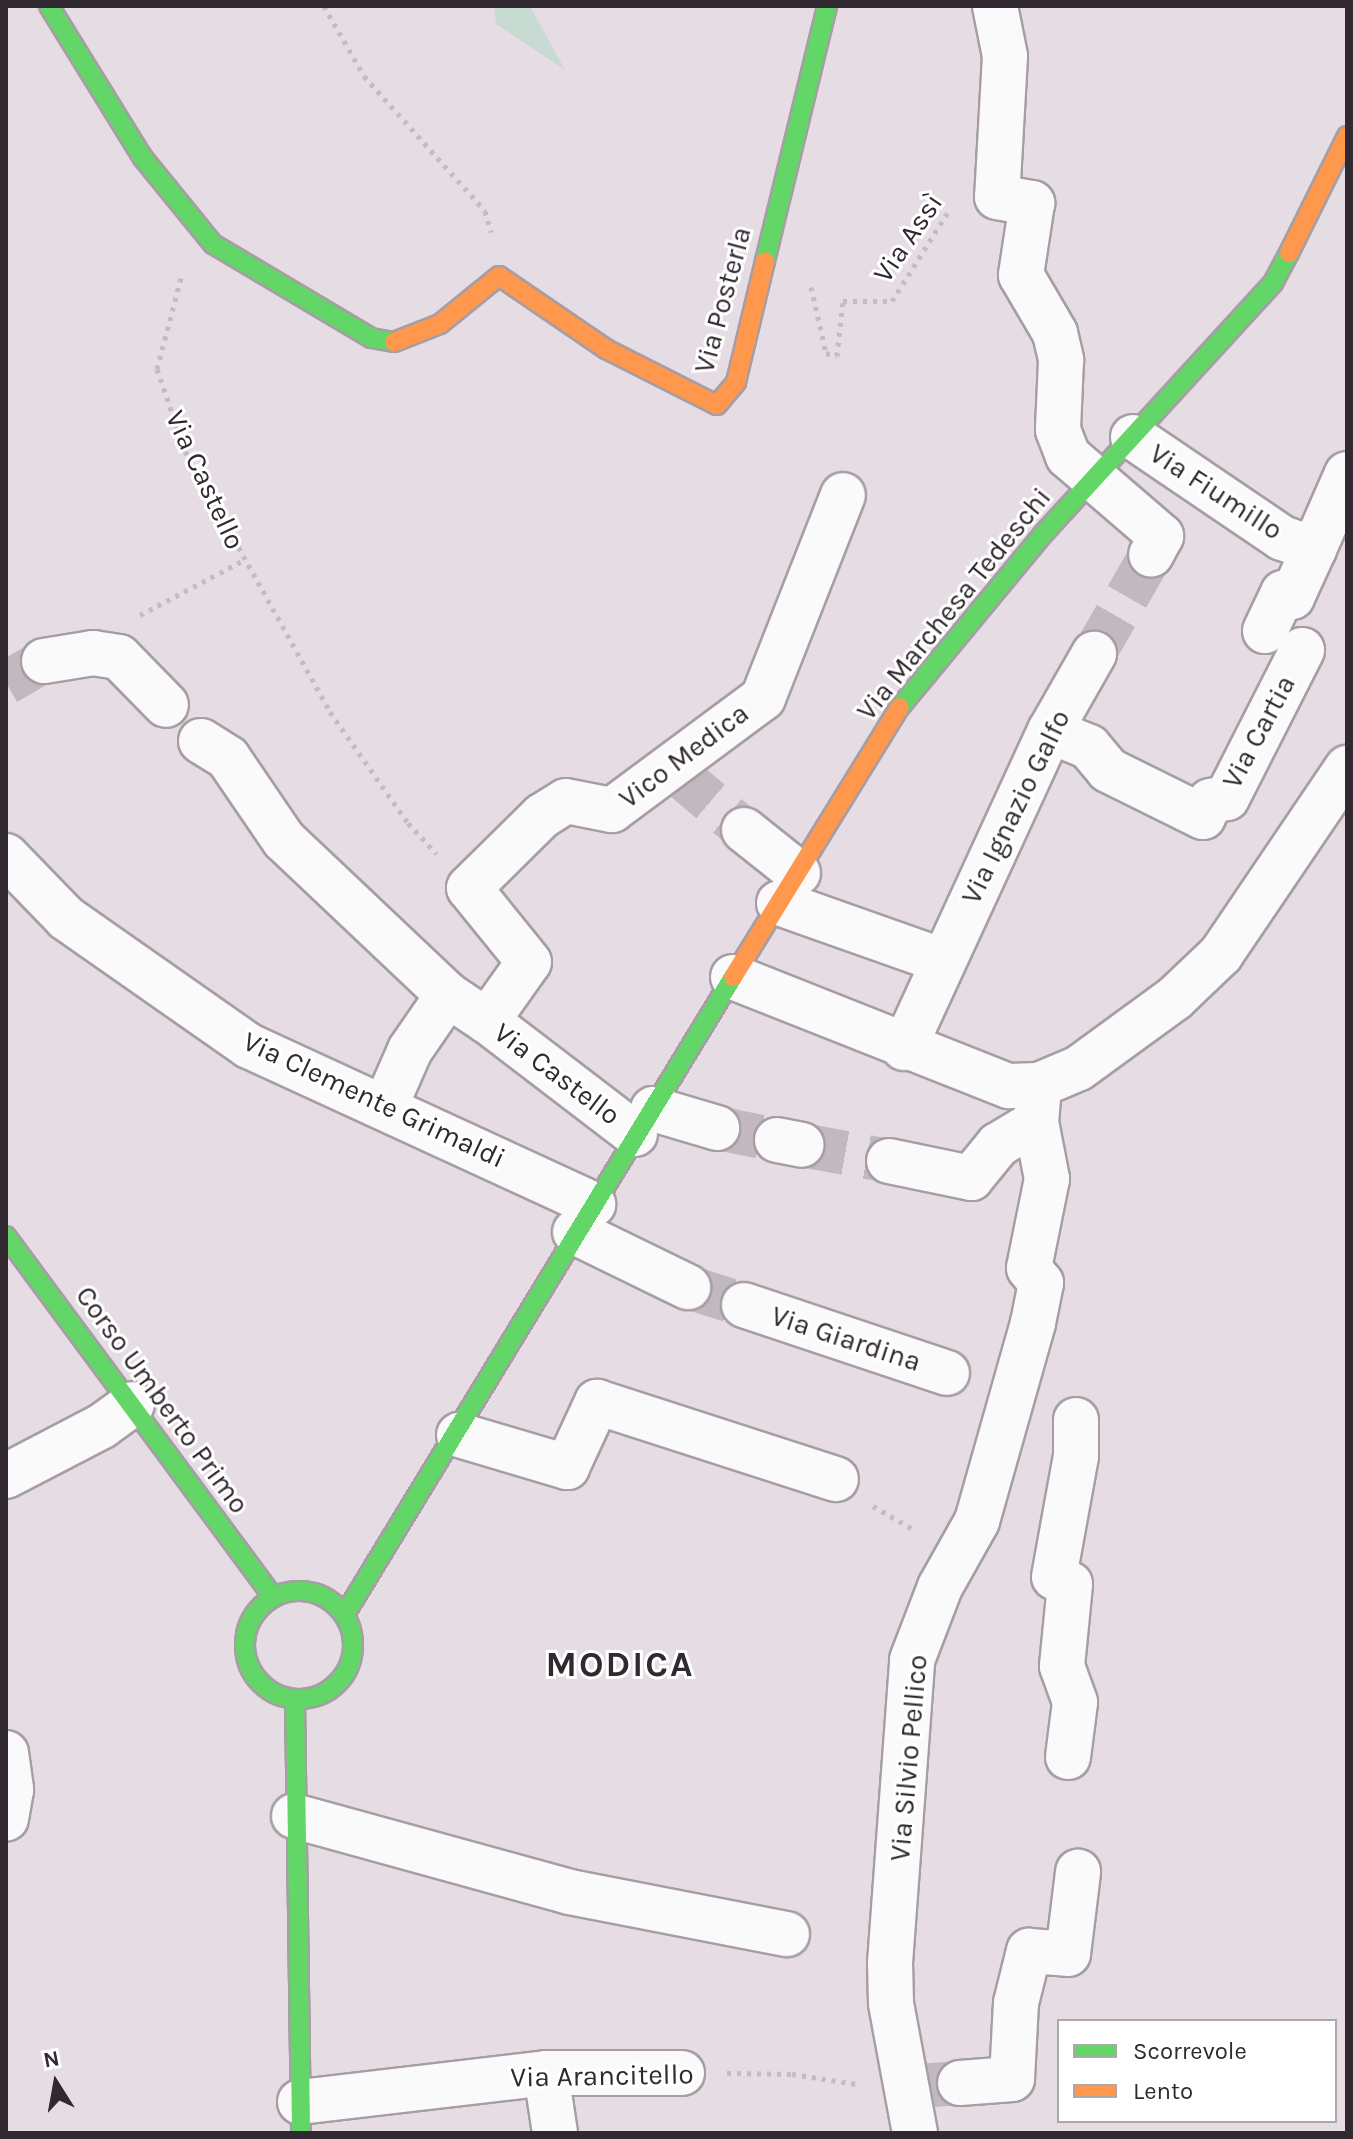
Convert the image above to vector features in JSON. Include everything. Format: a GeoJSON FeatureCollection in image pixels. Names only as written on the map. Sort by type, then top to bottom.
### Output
{"type":"FeatureCollection","features":[{"type":"Feature","properties":{"kind":"street"},"geometry":{"type":"LineString","coordinates":[[49,6],[143,158],[213,244],[371,338],[398,343],[440,324],[499,276]]}},
{"type":"Feature","properties":{"kind":"street","name":"Via Posterla"},"geometry":{"type":"LineString","coordinates":[[499,276],[606,349],[717,405],[736,382],[827,6]]}},
{"type":"Feature","properties":{"kind":"street"},"geometry":{"type":"LineString","coordinates":[[995,6],[1005,56],[997,197],[1032,203],[1021,275],[1055,333],[1061,360],[1058,430],[1068,456],[1161,536],[1151,555]]}},
{"type":"Feature","properties":{"kind":"street","name":"Via Marchesa Tedeschi"},"geometry":{"type":"LineString","coordinates":[[345,1614],[459,1435],[584,1218],[890,719],[1093,480],[1273,283],[1339,161],[1347,136]]}},
{"type":"Feature","properties":{"kind":"street","name":"Via Fiumillo"},"geometry":{"type":"LineString","coordinates":[[1133,437],[1282,538],[1314,549],[1347,474]]}},
{"type":"Feature","properties":{"kind":"street","name":"Vico Medica"},"geometry":{"type":"LineString","coordinates":[[469,888],[542,816],[566,801],[612,810],[673,769],[763,698],[843,495]]}},
{"type":"Feature","properties":{"kind":"street","name":"Via Cartia"},"geometry":{"type":"LineString","coordinates":[[1050,731],[1089,747],[1108,770],[1203,817],[1210,801],[1227,798],[1284,641],[1283,593],[1292,597],[1314,549]]}},
{"type":"Feature","properties":{"kind":"street"},"geometry":{"type":"LineString","coordinates":[[44,661],[93,653],[119,657],[166,705]]}},
{"type":"Feature","properties":{"kind":"street","name":"Via Ignazio Galfo"},"geometry":{"type":"LineString","coordinates":[[916,1052],[943,961],[1050,731],[1094,654]]}},
{"type":"Feature","properties":{"kind":"street"},"geometry":{"type":"LineString","coordinates":[[201,741],[228,758],[284,840],[448,995],[487,1021]]}},
{"type":"Feature","properties":{"kind":"street"},"geometry":{"type":"LineString","coordinates":[[889,1161],[971,1178],[1037,1103],[1079,1068],[1175,998],[1221,954],[1347,768]]}},
{"type":"Feature","properties":{"kind":"street"},"geometry":{"type":"LineString","coordinates":[[744,830],[788,888],[943,961]]}},
{"type":"Feature","properties":{"kind":"street","name":"Via Clemente Grimaldi"},"geometry":{"type":"LineString","coordinates":[[9,866],[66,918],[249,1046],[516,1166],[584,1218],[688,1287]]}},
{"type":"Feature","properties":{"kind":"street","name":"Via Castello"},"geometry":{"type":"LineString","coordinates":[[469,888],[529,962],[487,1021],[644,1122]]}},
{"type":"Feature","properties":{"kind":"street"},"geometry":{"type":"LineString","coordinates":[[733,977],[916,1052],[1009,1086],[1037,1103]]}},
{"type":"Feature","properties":{"kind":"street"},"geometry":{"type":"LineString","coordinates":[[385,1107],[410,1050],[448,995]]}},
{"type":"Feature","properties":{"kind":"street","name":"Via Silvio Pellico"},"geometry":{"type":"LineString","coordinates":[[915,2133],[922,2085],[890,1963],[912,1660],[960,1551],[977,1521],[1041,1283],[1029,1268],[1047,1179],[1037,1103]]}},
{"type":"Feature","properties":{"kind":"street"},"geometry":{"type":"LineString","coordinates":[[644,1122],[717,1128]]}},
{"type":"Feature","properties":{"kind":"street","name":"Corso Umberto Primo"},"geometry":{"type":"LineString","coordinates":[[6,1236],[273,1597]]}},
{"type":"Feature","properties":{"kind":"street","name":"Via Giardina"},"geometry":{"type":"LineString","coordinates":[[744,1305],[947,1373]]}},
{"type":"Feature","properties":{"kind":"street"},"geometry":{"type":"LineString","coordinates":[[459,1435],[567,1467],[597,1402],[836,1479]]}},
{"type":"Feature","properties":{"kind":"street"},"geometry":{"type":"LineString","coordinates":[[6,1476],[102,1426],[132,1404]]}},
{"type":"Feature","properties":{"kind":"street"},"geometry":{"type":"LineString","coordinates":[[1068,1757],[1075,1702],[1062,1666],[1070,1584],[1054,1577],[1076,1456],[1076,1420]]}},
{"type":"Feature","properties":{"kind":"street"},"geometry":{"type":"LineString","coordinates":[[312,1592],[345,1614],[353,1637],[351,1661],[328,1689],[295,1699],[259,1682],[249,1666],[248,1627],[273,1597],[312,1592]]}},
{"type":"Feature","properties":{"kind":"street"},"geometry":{"type":"LineString","coordinates":[[295,1699],[300,2118]]}},
{"type":"Feature","properties":{"kind":"street"},"geometry":{"type":"LineString","coordinates":[[6,1753],[11,1790],[6,1819]]}},
{"type":"Feature","properties":{"kind":"street"},"geometry":{"type":"LineString","coordinates":[[294,1816],[570,1892],[787,1934]]}},
{"type":"Feature","properties":{"kind":"street"},"geometry":{"type":"LineString","coordinates":[[922,2085],[1012,2079],[1016,2003],[1029,1951],[1068,1954],[1078,1872]]}},
{"type":"Feature","properties":{"kind":"street"},"geometry":{"type":"LineString","coordinates":[[546,2073],[555,2133]]}},
{"type":"Feature","properties":{"kind":"street","name":"Via Arancitello"},"geometry":{"type":"LineString","coordinates":[[300,2118],[546,2073],[682,2073]]}},
{"type":"Feature","properties":{"kind":"path"},"geometry":{"type":"LineString","coordinates":[[324,6],[364,76],[485,211],[499,276]]}},
{"type":"Feature","properties":{"kind":"path","name":"Via Assì"},"geometry":{"type":"LineString","coordinates":[[809,279],[826,353],[837,356],[843,301],[892,301],[958,197],[997,197]]}},
{"type":"Feature","properties":{"kind":"path","name":"Via Castello"},"geometry":{"type":"LineString","coordinates":[[182,273],[157,369],[185,451],[242,561],[330,712],[408,823],[469,888]]}},
{"type":"Feature","properties":{"kind":"path"},"geometry":{"type":"LineString","coordinates":[[93,653],[111,631],[242,561]]}},
{"type":"Feature","properties":{"kind":"path"},"geometry":{"type":"LineString","coordinates":[[836,1479],[894,1521],[960,1551]]}},
{"type":"Feature","properties":{"kind":"path","name":"Via Arancitello"},"geometry":{"type":"LineString","coordinates":[[682,2073],[792,2074],[851,2084],[922,2085]]}},
{"type":"Feature","properties":{"kind":"green space"},"geometry":{"type":"Polygon","coordinates":[[[494,6],[530,6],[565,70],[496,24],[494,6]]]}},
{"type":"Feature","properties":{"kind":"tunnel"},"geometry":{"type":"LineString","coordinates":[[1094,654],[1151,555]]}},
{"type":"Feature","properties":{"kind":"tunnel"},"geometry":{"type":"LineString","coordinates":[[6,683],[44,661]]}},
{"type":"Feature","properties":{"kind":"tunnel"},"geometry":{"type":"LineString","coordinates":[[677,773],[744,830]]}},
{"type":"Feature","properties":{"kind":"tunnel"},"geometry":{"type":"LineString","coordinates":[[717,1128],[777,1140]]}},
{"type":"Feature","properties":{"kind":"tunnel"},"geometry":{"type":"LineString","coordinates":[[802,1145],[889,1161]]}},
{"type":"Feature","properties":{"kind":"tunnel"},"geometry":{"type":"LineString","coordinates":[[688,1287],[744,1305]]}},
{"type":"Feature","properties":{"kind":"tunnel"},"geometry":{"type":"LineString","coordinates":[[918,2086],[960,2083]]}},
{"type":"Feature","properties":{"kind":"traffic: fast"},"geometry":{"type":"LineString","coordinates":[[49,6],[143,158],[213,244],[371,338],[394,342]]}},
{"type":"Feature","properties":{"kind":"traffic: fast"},"geometry":{"type":"LineString","coordinates":[[765,261],[827,6]]}},
{"type":"Feature","properties":{"kind":"traffic: fast"},"geometry":{"type":"LineString","coordinates":[[900,707],[1044,533],[1273,283],[1289,253]]}},
{"type":"Feature","properties":{"kind":"traffic: fast"},"geometry":{"type":"LineString","coordinates":[[345,1614],[733,977]]}},
{"type":"Feature","properties":{"kind":"traffic: fast"},"geometry":{"type":"LineString","coordinates":[[6,1236],[273,1597]]}},
{"type":"Feature","properties":{"kind":"traffic: fast"},"geometry":{"type":"LineString","coordinates":[[299,1591],[320,1595],[337,1607],[349,1624],[353,1645],[349,1666],[337,1683],[320,1695],[299,1699],[278,1695],[261,1683],[249,1666],[245,1645],[249,1624],[261,1607],[278,1595],[299,1591]]}},
{"type":"Feature","properties":{"kind":"traffic: fast"},"geometry":{"type":"LineString","coordinates":[[295,1699],[301,2133]]}},
{"type":"Feature","properties":{"kind":"traffic: slow"},"geometry":{"type":"LineString","coordinates":[[1289,253],[1347,136]]}},
{"type":"Feature","properties":{"kind":"traffic: slow"},"geometry":{"type":"LineString","coordinates":[[394,342],[440,324],[499,276],[606,349],[717,405],[736,382],[765,261]]}},
{"type":"Feature","properties":{"kind":"traffic: slow"},"geometry":{"type":"LineString","coordinates":[[733,977],[900,707]]}},
{"type":"Feature","properties":{"kind":"district","name":"MODICA"},"geometry":{"type":"Point","coordinates":[620,1665]}}]}
